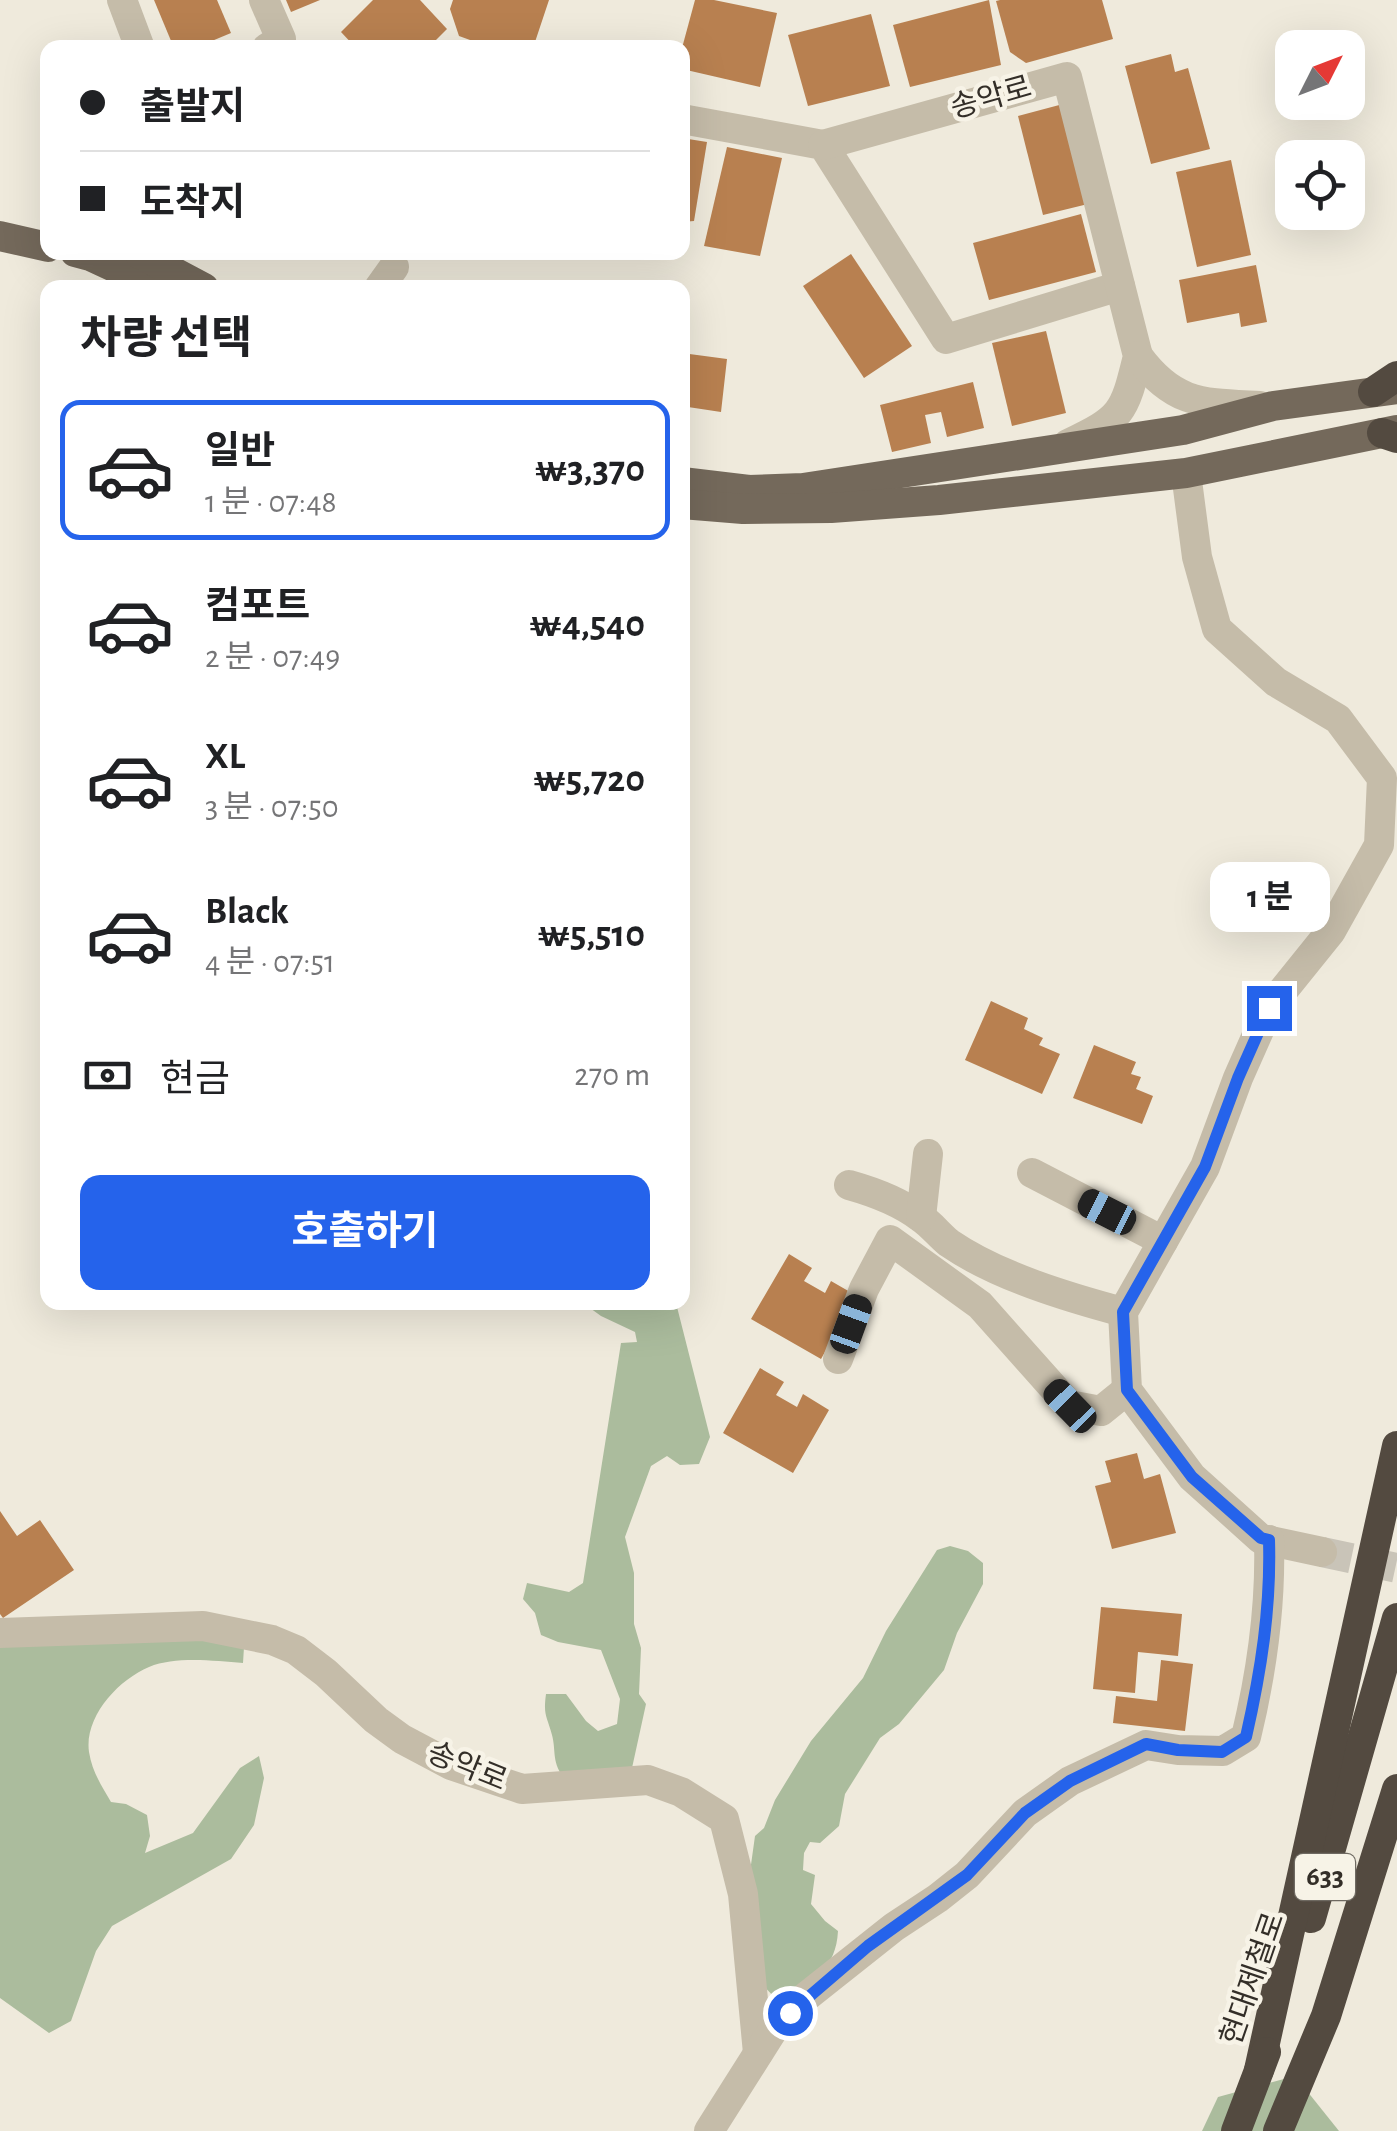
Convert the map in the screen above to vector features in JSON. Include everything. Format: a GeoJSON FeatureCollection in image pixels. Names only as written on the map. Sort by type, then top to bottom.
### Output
{"type":"FeatureCollection","features":[{"type":"Feature","properties":{"kind":"highway"},"geometry":{"type":"LineString","coordinates":[[1259,2070],[1397,1446]]}},
{"type":"Feature","properties":{"kind":"highway","name":"현대제철로"},"geometry":{"type":"LineString","coordinates":[[1236,2131],[1325,1878],[1397,1618]]}},
{"type":"Feature","properties":{"kind":"highway","name":"633"},"geometry":{"type":"LineString","coordinates":[[1278,2131],[1326,2016],[1397,1789]]}},
{"type":"Feature","properties":{"kind":"highway"},"geometry":{"type":"LineString","coordinates":[[1326,2016],[1397,1845]]}},
{"type":"Feature","properties":{"kind":"main road"},"geometry":{"type":"LineString","coordinates":[[0,220],[40,225]]}},
{"type":"Feature","properties":{"kind":"main road"},"geometry":{"type":"LineString","coordinates":[[0,236],[40,245]]}},
{"type":"Feature","properties":{"kind":"main road"},"geometry":{"type":"LineString","coordinates":[[100,260],[143,280]]}},
{"type":"Feature","properties":{"kind":"main road"},"geometry":{"type":"LineString","coordinates":[[151,260],[189,280]]}},
{"type":"Feature","properties":{"kind":"main road","name":"송악로"},"geometry":{"type":"LineString","coordinates":[[690,483],[749,490],[803,488],[1182,430],[1273,406],[1389,386]]}},
{"type":"Feature","properties":{"kind":"main road"},"geometry":{"type":"LineString","coordinates":[[690,505],[742,509],[831,508],[939,500],[1186,473],[1392,434]]}},
{"type":"Feature","properties":{"kind":"street"},"geometry":{"type":"LineString","coordinates":[[122,0],[137,40]]}},
{"type":"Feature","properties":{"kind":"street"},"geometry":{"type":"LineString","coordinates":[[264,0],[279,40]]}},
{"type":"Feature","properties":{"kind":"street","name":"송악로"},"geometry":{"type":"LineString","coordinates":[[690,120],[823,145],[1067,77],[1138,356],[1127,402],[1109,424],[1058,449]]}},
{"type":"Feature","properties":{"kind":"street"},"geometry":{"type":"LineString","coordinates":[[823,145],[946,338],[1120,286]]}},
{"type":"Feature","properties":{"kind":"street"},"geometry":{"type":"LineString","coordinates":[[1138,356],[1152,376],[1176,395],[1206,404],[1273,406]]}},
{"type":"Feature","properties":{"kind":"street"},"geometry":{"type":"LineString","coordinates":[[1186,473],[1197,557],[1217,629],[1276,682],[1338,719],[1382,778],[1379,845],[1331,930],[1269,1008],[1205,1167],[1123,1312],[1127,1390],[1192,1477],[1261,1538],[1322,1552]]}},
{"type":"Feature","properties":{"kind":"street"},"geometry":{"type":"LineString","coordinates":[[921,1217],[928,1154]]}},
{"type":"Feature","properties":{"kind":"street"},"geometry":{"type":"LineString","coordinates":[[1032,1173],[1162,1240]]}},
{"type":"Feature","properties":{"kind":"street"},"geometry":{"type":"LineString","coordinates":[[849,1185],[878,1193],[921,1217],[950,1243],[1016,1276],[1069,1298],[1123,1312]]}},
{"type":"Feature","properties":{"kind":"street"},"geometry":{"type":"LineString","coordinates":[[838,1359],[864,1289],[890,1240],[980,1305],[1070,1406],[1101,1411],[1127,1390]]}},
{"type":"Feature","properties":{"kind":"street"},"geometry":{"type":"LineString","coordinates":[[708,2131],[774,2030],[807,1996],[967,1875],[1025,1813],[1070,1781],[1146,1744],[1222,1752],[1246,1737],[1266,1646],[1269,1540]]}},
{"type":"Feature","properties":{"kind":"street","name":"송악로"},"geometry":{"type":"LineString","coordinates":[[0,1633],[202,1626],[272,1640],[296,1650],[326,1672],[402,1739],[451,1765],[522,1789],[648,1780],[682,1792],[724,1819],[743,1894],[758,2053]]}},
{"type":"Feature","properties":{"kind":"green space"},"geometry":{"type":"Polygon","coordinates":[[[593,1310],[678,1310],[710,1437],[699,1464],[680,1465],[667,1456],[651,1466],[625,1537],[634,1573],[634,1624],[641,1648],[639,1694],[646,1704],[632,1768],[562,1775],[546,1716],[546,1694],[566,1694],[598,1731],[617,1724],[620,1699],[601,1650],[541,1635],[535,1613],[523,1599],[527,1583],[569,1592],[583,1583],[621,1343],[637,1342],[635,1332],[593,1310]]]}},
{"type":"Feature","properties":{"kind":"green space"},"geometry":{"type":"Polygon","coordinates":[[[950,1546],[968,1551],[983,1563],[983,1584],[957,1633],[944,1670],[899,1724],[880,1738],[845,1794],[839,1826],[820,1843],[810,1842],[804,1853],[803,1870],[815,1875],[811,1904],[838,1931],[836,1944],[822,1971],[778,2001],[757,1979],[749,1879],[755,1836],[764,1828],[775,1800],[811,1741],[863,1678],[886,1631],[937,1550],[950,1546]]]}},
{"type":"Feature","properties":{"kind":"green space"},"geometry":{"type":"Polygon","coordinates":[[[121,1627],[244,1647],[243,1663],[183,1660],[149,1667],[115,1690],[98,1713],[89,1739],[92,1765],[111,1802],[126,1804],[147,1815],[150,1836],[145,1853],[193,1833],[240,1768],[259,1756],[264,1778],[254,1825],[231,1859],[112,1926],[96,1951],[71,2021],[49,2033],[0,1998],[0,1633],[121,1627]]]}},
{"type":"Feature","properties":{"kind":"green space"},"geometry":{"type":"Polygon","coordinates":[[[1295,2076],[1339,2131],[1202,2131],[1218,2097],[1295,2076]]]}},
{"type":"Feature","properties":{"kind":"building"},"geometry":{"type":"Polygon","coordinates":[[[154,0],[217,0],[231,33],[214,40],[171,40],[154,0]]]}},
{"type":"Feature","properties":{"kind":"building"},"geometry":{"type":"Polygon","coordinates":[[[286,0],[320,0],[291,12],[286,0]]]}},
{"type":"Feature","properties":{"kind":"building"},"geometry":{"type":"Polygon","coordinates":[[[373,0],[420,0],[447,29],[436,40],[348,40],[341,32],[373,0]]]}},
{"type":"Feature","properties":{"kind":"building"},"geometry":{"type":"Polygon","coordinates":[[[453,0],[549,0],[536,40],[470,40],[459,36],[450,9],[453,0]]]}},
{"type":"Feature","properties":{"kind":"building"},"geometry":{"type":"Polygon","coordinates":[[[695,0],[777,13],[760,87],[690,71],[690,40],[684,40],[695,0]]]}},
{"type":"Feature","properties":{"kind":"building"},"geometry":{"type":"Polygon","coordinates":[[[989,0],[1001,65],[910,87],[893,25],[989,0]]]}},
{"type":"Feature","properties":{"kind":"building"},"geometry":{"type":"Polygon","coordinates":[[[1102,0],[1113,39],[1026,63],[1010,52],[996,1],[1102,0]]]}},
{"type":"Feature","properties":{"kind":"building"},"geometry":{"type":"Polygon","coordinates":[[[871,14],[890,86],[808,106],[788,35],[871,14]]]}},
{"type":"Feature","properties":{"kind":"building"},"geometry":{"type":"Polygon","coordinates":[[[1171,54],[1175,72],[1188,68],[1210,149],[1151,164],[1125,66],[1171,54]]]}},
{"type":"Feature","properties":{"kind":"building"},"geometry":{"type":"Polygon","coordinates":[[[1063,104],[1088,204],[1043,215],[1018,116],[1063,104]]]}},
{"type":"Feature","properties":{"kind":"building"},"geometry":{"type":"Polygon","coordinates":[[[690,139],[707,142],[694,221],[690,221],[690,139]]]}},
{"type":"Feature","properties":{"kind":"building"},"geometry":{"type":"Polygon","coordinates":[[[727,147],[782,158],[760,256],[704,246],[727,147]]]}},
{"type":"Feature","properties":{"kind":"building"},"geometry":{"type":"Polygon","coordinates":[[[1231,160],[1251,255],[1197,267],[1176,172],[1231,160]]]}},
{"type":"Feature","properties":{"kind":"building"},"geometry":{"type":"Polygon","coordinates":[[[1081,214],[1096,272],[989,300],[973,243],[1081,214]]]}},
{"type":"Feature","properties":{"kind":"building"},"geometry":{"type":"Polygon","coordinates":[[[851,254],[912,346],[864,378],[803,286],[851,254]]]}},
{"type":"Feature","properties":{"kind":"building"},"geometry":{"type":"Polygon","coordinates":[[[1256,265],[1267,322],[1241,327],[1239,313],[1187,323],[1179,280],[1256,265]]]}},
{"type":"Feature","properties":{"kind":"building"},"geometry":{"type":"Polygon","coordinates":[[[1046,331],[1066,413],[1012,426],[992,343],[1046,331]]]}},
{"type":"Feature","properties":{"kind":"building"},"geometry":{"type":"Polygon","coordinates":[[[690,354],[727,359],[721,412],[690,407],[690,354]]]}},
{"type":"Feature","properties":{"kind":"building"},"geometry":{"type":"Polygon","coordinates":[[[973,382],[984,428],[947,437],[941,412],[925,415],[931,443],[892,452],[880,405],[973,382]]]}},
{"type":"Feature","properties":{"kind":"building"},"geometry":{"type":"Polygon","coordinates":[[[991,1001],[1028,1018],[1024,1029],[1043,1038],[1039,1045],[1060,1054],[1042,1094],[965,1060],[991,1001]]]}},
{"type":"Feature","properties":{"kind":"building"},"geometry":{"type":"Polygon","coordinates":[[[1094,1045],[1136,1062],[1131,1074],[1141,1077],[1136,1089],[1153,1096],[1142,1124],[1073,1098],[1094,1045]]]}},
{"type":"Feature","properties":{"kind":"building"},"geometry":{"type":"Polygon","coordinates":[[[789,1254],[812,1268],[804,1281],[825,1293],[831,1281],[857,1296],[821,1359],[751,1319],[789,1254]]]}},
{"type":"Feature","properties":{"kind":"building"},"geometry":{"type":"Polygon","coordinates":[[[760,1368],[784,1382],[776,1395],[797,1407],[803,1394],[829,1410],[793,1473],[723,1433],[760,1368]]]}},
{"type":"Feature","properties":{"kind":"building"},"geometry":{"type":"Polygon","coordinates":[[[1137,1453],[1144,1479],[1160,1474],[1176,1533],[1112,1549],[1095,1486],[1111,1482],[1105,1461],[1137,1453]]]}},
{"type":"Feature","properties":{"kind":"building"},"geometry":{"type":"Polygon","coordinates":[[[0,1511],[17,1536],[40,1520],[74,1570],[3,1618],[0,1614],[0,1511]]]}},
{"type":"Feature","properties":{"kind":"building"},"geometry":{"type":"Polygon","coordinates":[[[1101,1607],[1182,1614],[1178,1656],[1138,1652],[1135,1693],[1093,1689],[1101,1607]]]}},
{"type":"Feature","properties":{"kind":"building"},"geometry":{"type":"Polygon","coordinates":[[[1161,1660],[1193,1664],[1185,1731],[1113,1723],[1116,1696],[1157,1701],[1161,1660]]]}},
{"type":"Feature","properties":{"kind":"tunnel"},"geometry":{"type":"LineString","coordinates":[[1322,1552],[1397,1568]]}},
{"type":"Feature","properties":{"kind":"route"},"geometry":{"type":"LineString","coordinates":[[790,2013],[868,1946],[967,1875],[1025,1813],[1070,1781],[1146,1744],[1222,1752],[1246,1737],[1266,1646],[1269,1540],[1261,1538],[1192,1477],[1127,1390],[1123,1312],[1205,1167],[1269,1008]]}}]}
